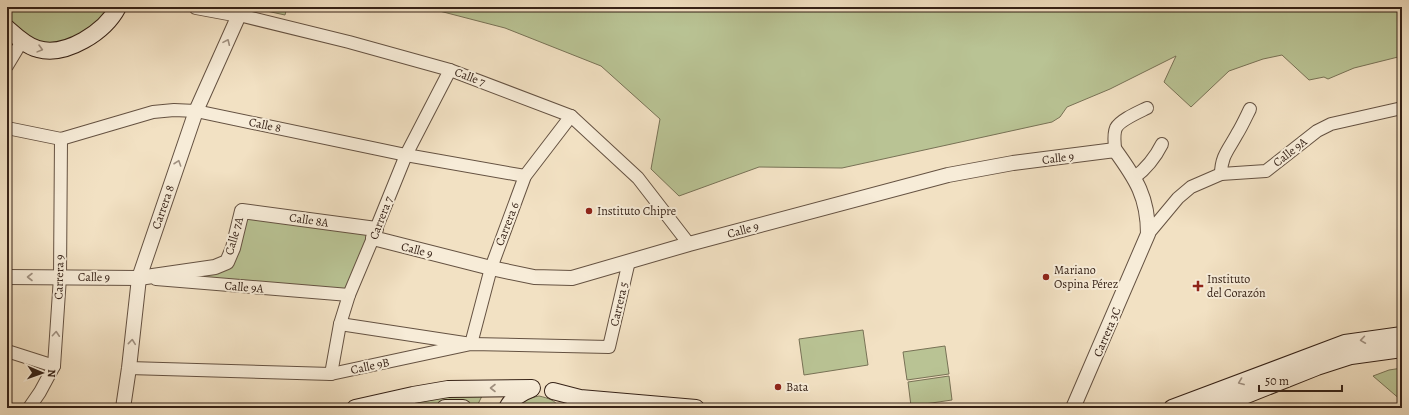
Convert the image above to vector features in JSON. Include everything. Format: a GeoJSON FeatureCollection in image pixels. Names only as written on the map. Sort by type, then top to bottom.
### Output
{"type":"FeatureCollection","features":[{"type":"Feature","properties":{"kind":"main road"},"geometry":{"type":"LineString","coordinates":[[7,28],[22,41],[36,49],[47,51],[62,49],[76,45],[92,36],[106,24],[118,7]]}},
{"type":"Feature","properties":{"kind":"main road"},"geometry":{"type":"LineString","coordinates":[[1172,408],[1345,343],[1402,335]]}},
{"type":"Feature","properties":{"kind":"main road"},"geometry":{"type":"LineString","coordinates":[[1219,407],[1317,367],[1351,356],[1402,349]]}},
{"type":"Feature","properties":{"kind":"main road"},"geometry":{"type":"LineString","coordinates":[[507,408],[514,398],[532,388]]}},
{"type":"Feature","properties":{"kind":"main road"},"geometry":{"type":"LineString","coordinates":[[355,408],[448,389],[543,388],[580,398],[696,408]]}},
{"type":"Feature","properties":{"kind":"main road"},"geometry":{"type":"LineString","coordinates":[[552,391],[561,396],[570,408]]}},
{"type":"Feature","properties":{"kind":"main road"},"geometry":{"type":"LineString","coordinates":[[445,408],[463,408]]}},
{"type":"Feature","properties":{"kind":"street","name":"Calle 7"},"geometry":{"type":"LineString","coordinates":[[196,7],[239,15],[349,42],[450,70],[571,116],[638,178],[689,244]]}},
{"type":"Feature","properties":{"kind":"street","name":"Carrera 8"},"geometry":{"type":"LineString","coordinates":[[123,408],[129,368],[138,278],[196,111],[239,15]]}},
{"type":"Feature","properties":{"kind":"street"},"geometry":{"type":"LineString","coordinates":[[7,66],[22,41]]}},
{"type":"Feature","properties":{"kind":"street","name":"Carrera 7"},"geometry":{"type":"LineString","coordinates":[[331,374],[340,324],[349,295],[406,155],[450,70]]}},
{"type":"Feature","properties":{"kind":"street"},"geometry":{"type":"LineString","coordinates":[[1147,108],[1129,117],[1116,127],[1114,137],[1115,150],[1134,178],[1144,197],[1148,218],[1148,234]]}},
{"type":"Feature","properties":{"kind":"street","name":"Calle 9A"},"geometry":{"type":"LineString","coordinates":[[1148,234],[1178,198],[1191,187],[1221,174],[1266,170],[1317,131],[1331,124],[1349,118],[1402,108]]}},
{"type":"Feature","properties":{"kind":"street"},"geometry":{"type":"LineString","coordinates":[[1221,174],[1224,154],[1236,137],[1250,109]]}},
{"type":"Feature","properties":{"kind":"street","name":"Calle 8"},"geometry":{"type":"LineString","coordinates":[[7,128],[61,139],[152,112],[174,110],[196,111],[406,155],[525,176]]}},
{"type":"Feature","properties":{"kind":"street","name":"Carrera 6"},"geometry":{"type":"LineString","coordinates":[[471,344],[490,268],[525,176],[571,116]]}},
{"type":"Feature","properties":{"kind":"street","name":"Carrera 9"},"geometry":{"type":"LineString","coordinates":[[29,408],[40,392],[54,366],[60,277],[61,139]]}},
{"type":"Feature","properties":{"kind":"street"},"geometry":{"type":"LineString","coordinates":[[1134,178],[1146,168],[1156,156],[1162,144]]}},
{"type":"Feature","properties":{"kind":"street","name":"Calle 9"},"geometry":{"type":"LineString","coordinates":[[374,234],[490,268],[534,277],[572,278],[689,244],[948,175],[1013,163],[1115,150]]}},
{"type":"Feature","properties":{"kind":"street","name":"Calle 8A"},"geometry":{"type":"LineString","coordinates":[[242,210],[374,234]]}},
{"type":"Feature","properties":{"kind":"street","name":"Calle 7A"},"geometry":{"type":"LineString","coordinates":[[227,262],[233,248],[242,210]]}},
{"type":"Feature","properties":{"kind":"street","name":"Carrera 3C"},"geometry":{"type":"LineString","coordinates":[[1073,408],[1148,234]]}},
{"type":"Feature","properties":{"kind":"street","name":"Carrera 5"},"geometry":{"type":"LineString","coordinates":[[609,347],[629,261]]}},
{"type":"Feature","properties":{"kind":"street","name":"Calle 9"},"geometry":{"type":"LineString","coordinates":[[7,277],[138,278],[215,267],[227,262]]}},
{"type":"Feature","properties":{"kind":"street","name":"Calle 9A"},"geometry":{"type":"LineString","coordinates":[[138,278],[349,295]]}},
{"type":"Feature","properties":{"kind":"street"},"geometry":{"type":"LineString","coordinates":[[340,324],[471,344]]}},
{"type":"Feature","properties":{"kind":"street","name":"Calle 9B"},"geometry":{"type":"LineString","coordinates":[[129,368],[331,374],[471,344],[609,347]]}},
{"type":"Feature","properties":{"kind":"street"},"geometry":{"type":"LineString","coordinates":[[7,351],[54,366]]}},
{"type":"Feature","properties":{"kind":"green space"},"geometry":{"type":"Polygon","coordinates":[[[7,7],[118,7],[106,24],[47,51],[7,28],[7,7]]]}},
{"type":"Feature","properties":{"kind":"green space"},"geometry":{"type":"Polygon","coordinates":[[[248,7],[287,7],[285,15],[248,7]]]}},
{"type":"Feature","properties":{"kind":"green space"},"geometry":{"type":"Polygon","coordinates":[[[424,7],[1402,7],[1402,56],[1354,68],[1328,79],[1324,77],[1309,80],[1282,55],[1263,59],[1229,71],[1191,107],[1164,82],[1176,56],[1110,89],[1067,107],[1060,117],[1052,122],[842,168],[759,167],[679,196],[651,169],[660,119],[601,66],[505,28],[424,7]]]}},
{"type":"Feature","properties":{"kind":"green space"},"geometry":{"type":"Polygon","coordinates":[[[249,216],[377,225],[349,295],[139,278],[228,264],[249,216]]]}},
{"type":"Feature","properties":{"kind":"green space"},"geometry":{"type":"Polygon","coordinates":[[[863,330],[868,365],[804,375],[799,339],[863,330]]]}},
{"type":"Feature","properties":{"kind":"green space"},"geometry":{"type":"Polygon","coordinates":[[[945,346],[949,374],[907,380],[903,352],[945,346]]]}},
{"type":"Feature","properties":{"kind":"green space"},"geometry":{"type":"Polygon","coordinates":[[[1402,368],[1402,401],[1373,376],[1389,370],[1402,368]]]}},
{"type":"Feature","properties":{"kind":"green space"},"geometry":{"type":"Polygon","coordinates":[[[949,376],[952,400],[911,406],[908,382],[949,376]]]}},
{"type":"Feature","properties":{"kind":"green space"},"geometry":{"type":"Polygon","coordinates":[[[458,396],[482,396],[478,404],[456,403],[419,408],[385,408],[415,401],[458,396]]]}},
{"type":"Feature","properties":{"kind":"green space"},"geometry":{"type":"Polygon","coordinates":[[[539,396],[551,400],[560,408],[517,408],[524,401],[539,396]]]}},
{"type":"Feature","properties":{"kind":"place","name":"Instituto Chipre"},"geometry":{"type":"Point","coordinates":[589,211]}},
{"type":"Feature","properties":{"kind":"place","name":"Mariano Ospina Pérez"},"geometry":{"type":"Point","coordinates":[1046,277]}},
{"type":"Feature","properties":{"kind":"place","name":"Instituto del Corazón"},"geometry":{"type":"Point","coordinates":[1198,286]}},
{"type":"Feature","properties":{"kind":"place","name":"Bata"},"geometry":{"type":"Point","coordinates":[778,387]}}]}
